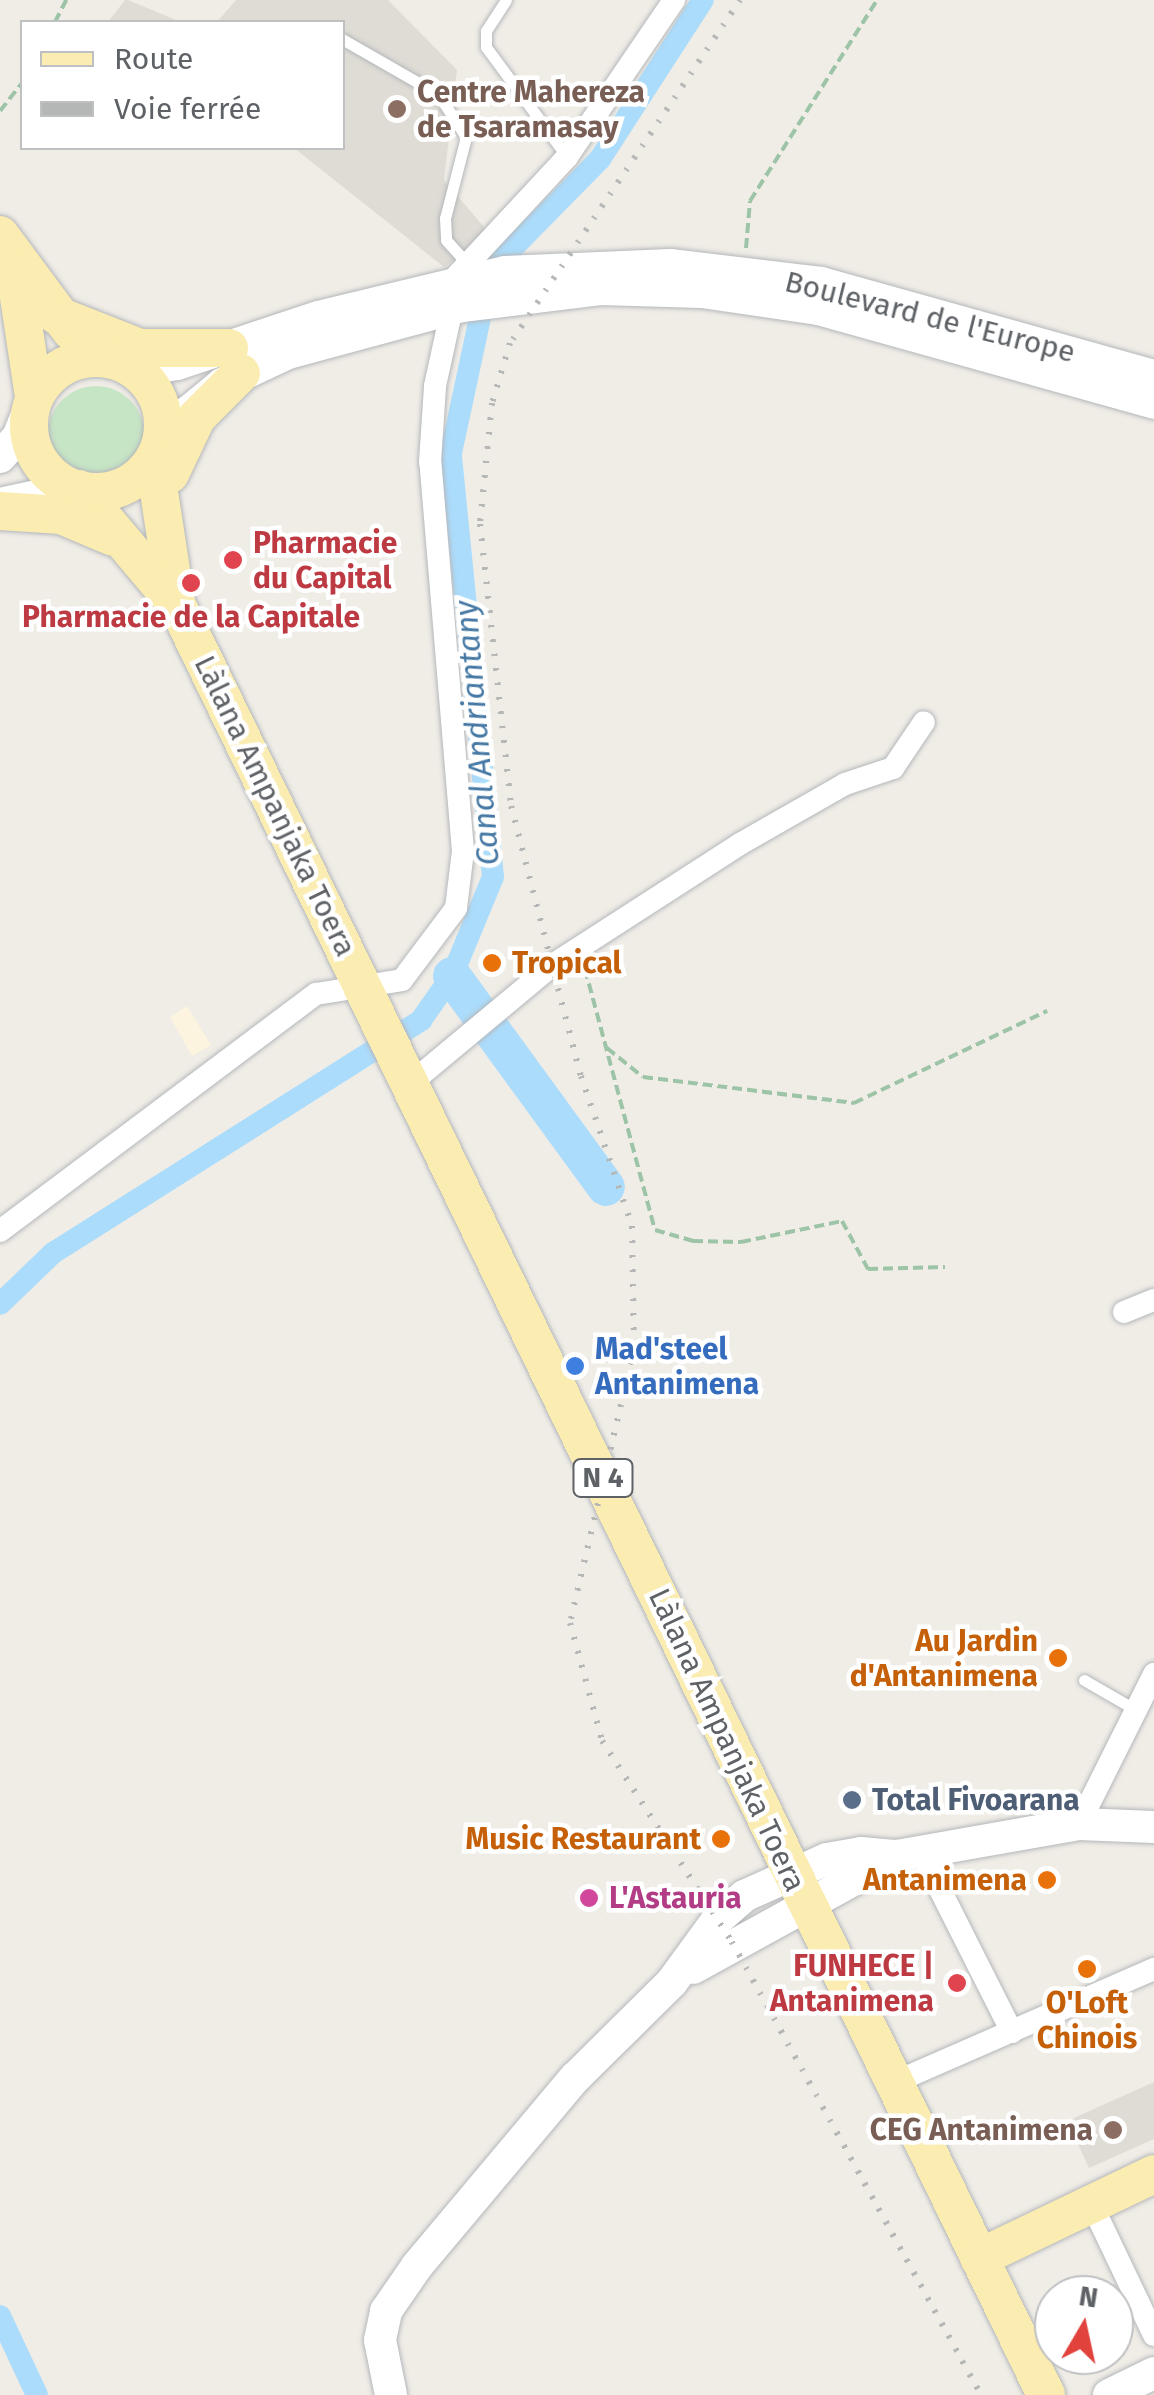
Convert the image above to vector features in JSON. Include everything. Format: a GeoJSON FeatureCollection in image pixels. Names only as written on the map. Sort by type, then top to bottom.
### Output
{"type":"FeatureCollection","features":[{"type":"Feature","properties":{"kind":"main road"},"geometry":{"type":"LineString","coordinates":[[5,245],[41,321],[28,424],[36,454],[55,478],[76,488]]}},
{"type":"Feature","properties":{"kind":"main road","name":"Boulevard de l'Europe"},"geometry":{"type":"LineString","coordinates":[[156,456],[188,412],[235,360],[318,317],[461,288],[557,280],[743,272],[872,295],[1154,376]]}},
{"type":"Feature","properties":{"kind":"main road","name":"Boulevard de l'Europe"},"geometry":{"type":"LineString","coordinates":[[557,280],[818,309],[1154,403]]}},
{"type":"Feature","properties":{"kind":"main road"},"geometry":{"type":"LineString","coordinates":[[0,508],[76,488],[113,490],[156,456],[163,416],[148,383],[41,321]]}},
{"type":"Feature","properties":{"kind":"main road"},"geometry":{"type":"LineString","coordinates":[[41,321],[140,348],[235,360],[185,433],[170,474],[162,536]]}},
{"type":"Feature","properties":{"kind":"main road"},"geometry":{"type":"LineString","coordinates":[[0,442],[18,407],[41,321]]}},
{"type":"Feature","properties":{"kind":"main road","name":"Boulevard de l'Europe"},"geometry":{"type":"LineString","coordinates":[[114,360],[148,369],[235,360]]}},
{"type":"Feature","properties":{"kind":"main road"},"geometry":{"type":"LineString","coordinates":[[0,457],[18,436],[33,400],[72,362],[114,360]]}},
{"type":"Feature","properties":{"kind":"main road","name":"N 4"},"geometry":{"type":"LineString","coordinates":[[156,456],[162,536],[176,603]]}},
{"type":"Feature","properties":{"kind":"main road","name":"N 4"},"geometry":{"type":"LineString","coordinates":[[76,488],[176,603]]}},
{"type":"Feature","properties":{"kind":"main road"},"geometry":{"type":"LineString","coordinates":[[0,508],[61,515],[124,543]]}},
{"type":"Feature","properties":{"kind":"main road","name":"Làlana Ampanjaka Toera"},"geometry":{"type":"LineString","coordinates":[[176,603],[370,998]]}},
{"type":"Feature","properties":{"kind":"main road","name":"N 4"},"geometry":{"type":"LineString","coordinates":[[370,998],[405,1071]]}},
{"type":"Feature","properties":{"kind":"main road","name":"Làlana Ampanjaka Toera"},"geometry":{"type":"LineString","coordinates":[[405,1071],[1046,2395]]}},
{"type":"Feature","properties":{"kind":"main road"},"geometry":{"type":"LineString","coordinates":[[391,2395],[380,2340],[386,2311],[575,2078],[672,1982],[718,1919],[744,1896],[798,1888],[861,1853],[909,1853],[1079,1824],[1154,1827]]}},
{"type":"Feature","properties":{"kind":"main road"},"geometry":{"type":"LineString","coordinates":[[980,2258],[1154,2174]]}},
{"type":"Feature","properties":{"kind":"main road"},"geometry":{"type":"LineString","coordinates":[[1109,2395],[1154,2374]]}},
{"type":"Feature","properties":{"kind":"street"},"geometry":{"type":"LineString","coordinates":[[0,1231],[316,994],[370,998],[402,980],[456,908],[463,851],[430,462],[435,386],[461,288],[566,157],[674,0]]}},
{"type":"Feature","properties":{"kind":"street"},"geometry":{"type":"LineString","coordinates":[[405,1071],[467,1036],[579,950],[755,836],[845,784],[893,768],[924,722]]}},
{"type":"Feature","properties":{"kind":"street"},"geometry":{"type":"LineString","coordinates":[[1124,1312],[1154,1300]]}},
{"type":"Feature","properties":{"kind":"street"},"geometry":{"type":"LineString","coordinates":[[1079,1824],[1154,1674]]}},
{"type":"Feature","properties":{"kind":"street"},"geometry":{"type":"LineString","coordinates":[[909,1853],[1012,2032]]}},
{"type":"Feature","properties":{"kind":"street"},"geometry":{"type":"LineString","coordinates":[[893,2083],[1154,1969]]}},
{"type":"Feature","properties":{"kind":"street"},"geometry":{"type":"LineString","coordinates":[[1092,2204],[1154,2335]]}},
{"type":"Feature","properties":{"kind":"lane"},"geometry":{"type":"LineString","coordinates":[[506,0],[486,31],[486,47],[566,157]]}},
{"type":"Feature","properties":{"kind":"lane"},"geometry":{"type":"LineString","coordinates":[[345,41],[438,94],[466,137],[445,218],[446,240],[461,288]]}},
{"type":"Feature","properties":{"kind":"lane"},"geometry":{"type":"LineString","coordinates":[[1084,1680],[1136,1710]]}},
{"type":"Feature","properties":{"kind":"path"},"geometry":{"type":"LineString","coordinates":[[743,272],[750,201],[877,0]]}},
{"type":"Feature","properties":{"kind":"path"},"geometry":{"type":"LineString","coordinates":[[0,111],[20,86]]}},
{"type":"Feature","properties":{"kind":"path"},"geometry":{"type":"LineString","coordinates":[[579,950],[656,1230],[694,1241],[741,1242],[842,1221],[868,1269],[945,1267]]}},
{"type":"Feature","properties":{"kind":"path"},"geometry":{"type":"LineString","coordinates":[[607,1048],[643,1077],[854,1103],[1048,1011]]}},
{"type":"Feature","properties":{"kind":"shaded area"},"geometry":{"type":"Polygon","coordinates":[[[128,0],[176,20],[110,20],[128,0]]]}},
{"type":"Feature","properties":{"kind":"shaded area","name":"Centre Mahereza de Tsaramasay"},"geometry":{"type":"Polygon","coordinates":[[[236,0],[388,0],[457,70],[444,180],[490,234],[444,267],[297,150],[345,150],[345,20],[219,20],[236,0]]]}},
{"type":"Feature","properties":{"kind":"shaded area"},"geometry":{"type":"Polygon","coordinates":[[[187,1006],[211,1045],[192,1056],[170,1017],[187,1006]]]}},
{"type":"Feature","properties":{"kind":"shaded area","name":"CEG Antanimena"},"geometry":{"type":"Polygon","coordinates":[[[1154,2082],[1154,2139],[1089,2168],[1067,2121],[1154,2082]]]}},
{"type":"Feature","properties":{"kind":"green space"},"geometry":{"type":"Polygon","coordinates":[[[96,386],[114,390],[130,400],[140,416],[144,434],[140,452],[130,468],[114,478],[96,482],[78,478],[62,468],[52,452],[48,434],[52,416],[62,400],[78,390],[96,386]]]}},
{"type":"Feature","properties":{"kind":"waterway","name":"Canal Andriantany"},"geometry":{"type":"LineString","coordinates":[[0,1304],[53,1253],[421,1020],[452,976],[493,877],[451,453],[490,271],[600,159],[703,0]]}},
{"type":"Feature","properties":{"kind":"waterway"},"geometry":{"type":"LineString","coordinates":[[452,976],[606,1187]]}},
{"type":"Feature","properties":{"kind":"waterway","name":"Canal Andriantany"},"geometry":{"type":"LineString","coordinates":[[0,2316],[37,2395]]}},
{"type":"Feature","properties":{"kind":"railway"},"geometry":{"type":"LineString","coordinates":[[740,0],[510,343],[492,403],[480,524],[511,806],[581,1076],[632,1226],[634,1348],[570,1623],[602,1741],[732,1942],[981,2395]]}},
{"type":"Feature","properties":{"kind":"place","name":"Centre Mahereza de Tsaramasay"},"geometry":{"type":"Point","coordinates":[397,109]}},
{"type":"Feature","properties":{"kind":"place","name":"Pharmacie du Capital"},"geometry":{"type":"Point","coordinates":[233,560]}},
{"type":"Feature","properties":{"kind":"place","name":"Pharmacie de la Capitale"},"geometry":{"type":"Point","coordinates":[191,583]}},
{"type":"Feature","properties":{"kind":"place","name":"Tropical"},"geometry":{"type":"Point","coordinates":[492,963]}},
{"type":"Feature","properties":{"kind":"place","name":"Mad'steel Antanimena"},"geometry":{"type":"Point","coordinates":[575,1366]}},
{"type":"Feature","properties":{"kind":"place","name":"Au Jardin d'Antanimena"},"geometry":{"type":"Point","coordinates":[1058,1658]}},
{"type":"Feature","properties":{"kind":"place","name":"Total Fivoarana"},"geometry":{"type":"Point","coordinates":[852,1800]}},
{"type":"Feature","properties":{"kind":"place","name":"Music Restaurant"},"geometry":{"type":"Point","coordinates":[721,1839]}},
{"type":"Feature","properties":{"kind":"place","name":"Antanimena"},"geometry":{"type":"Point","coordinates":[1047,1880]}},
{"type":"Feature","properties":{"kind":"place","name":"L'Astauria"},"geometry":{"type":"Point","coordinates":[589,1898]}},
{"type":"Feature","properties":{"kind":"place","name":"O'Loft Chinois"},"geometry":{"type":"Point","coordinates":[1087,1969]}},
{"type":"Feature","properties":{"kind":"place","name":"FUNHECE | Antanimena"},"geometry":{"type":"Point","coordinates":[957,1983]}},
{"type":"Feature","properties":{"kind":"place","name":"CEG Antanimena"},"geometry":{"type":"Point","coordinates":[1113,2130]}}]}
